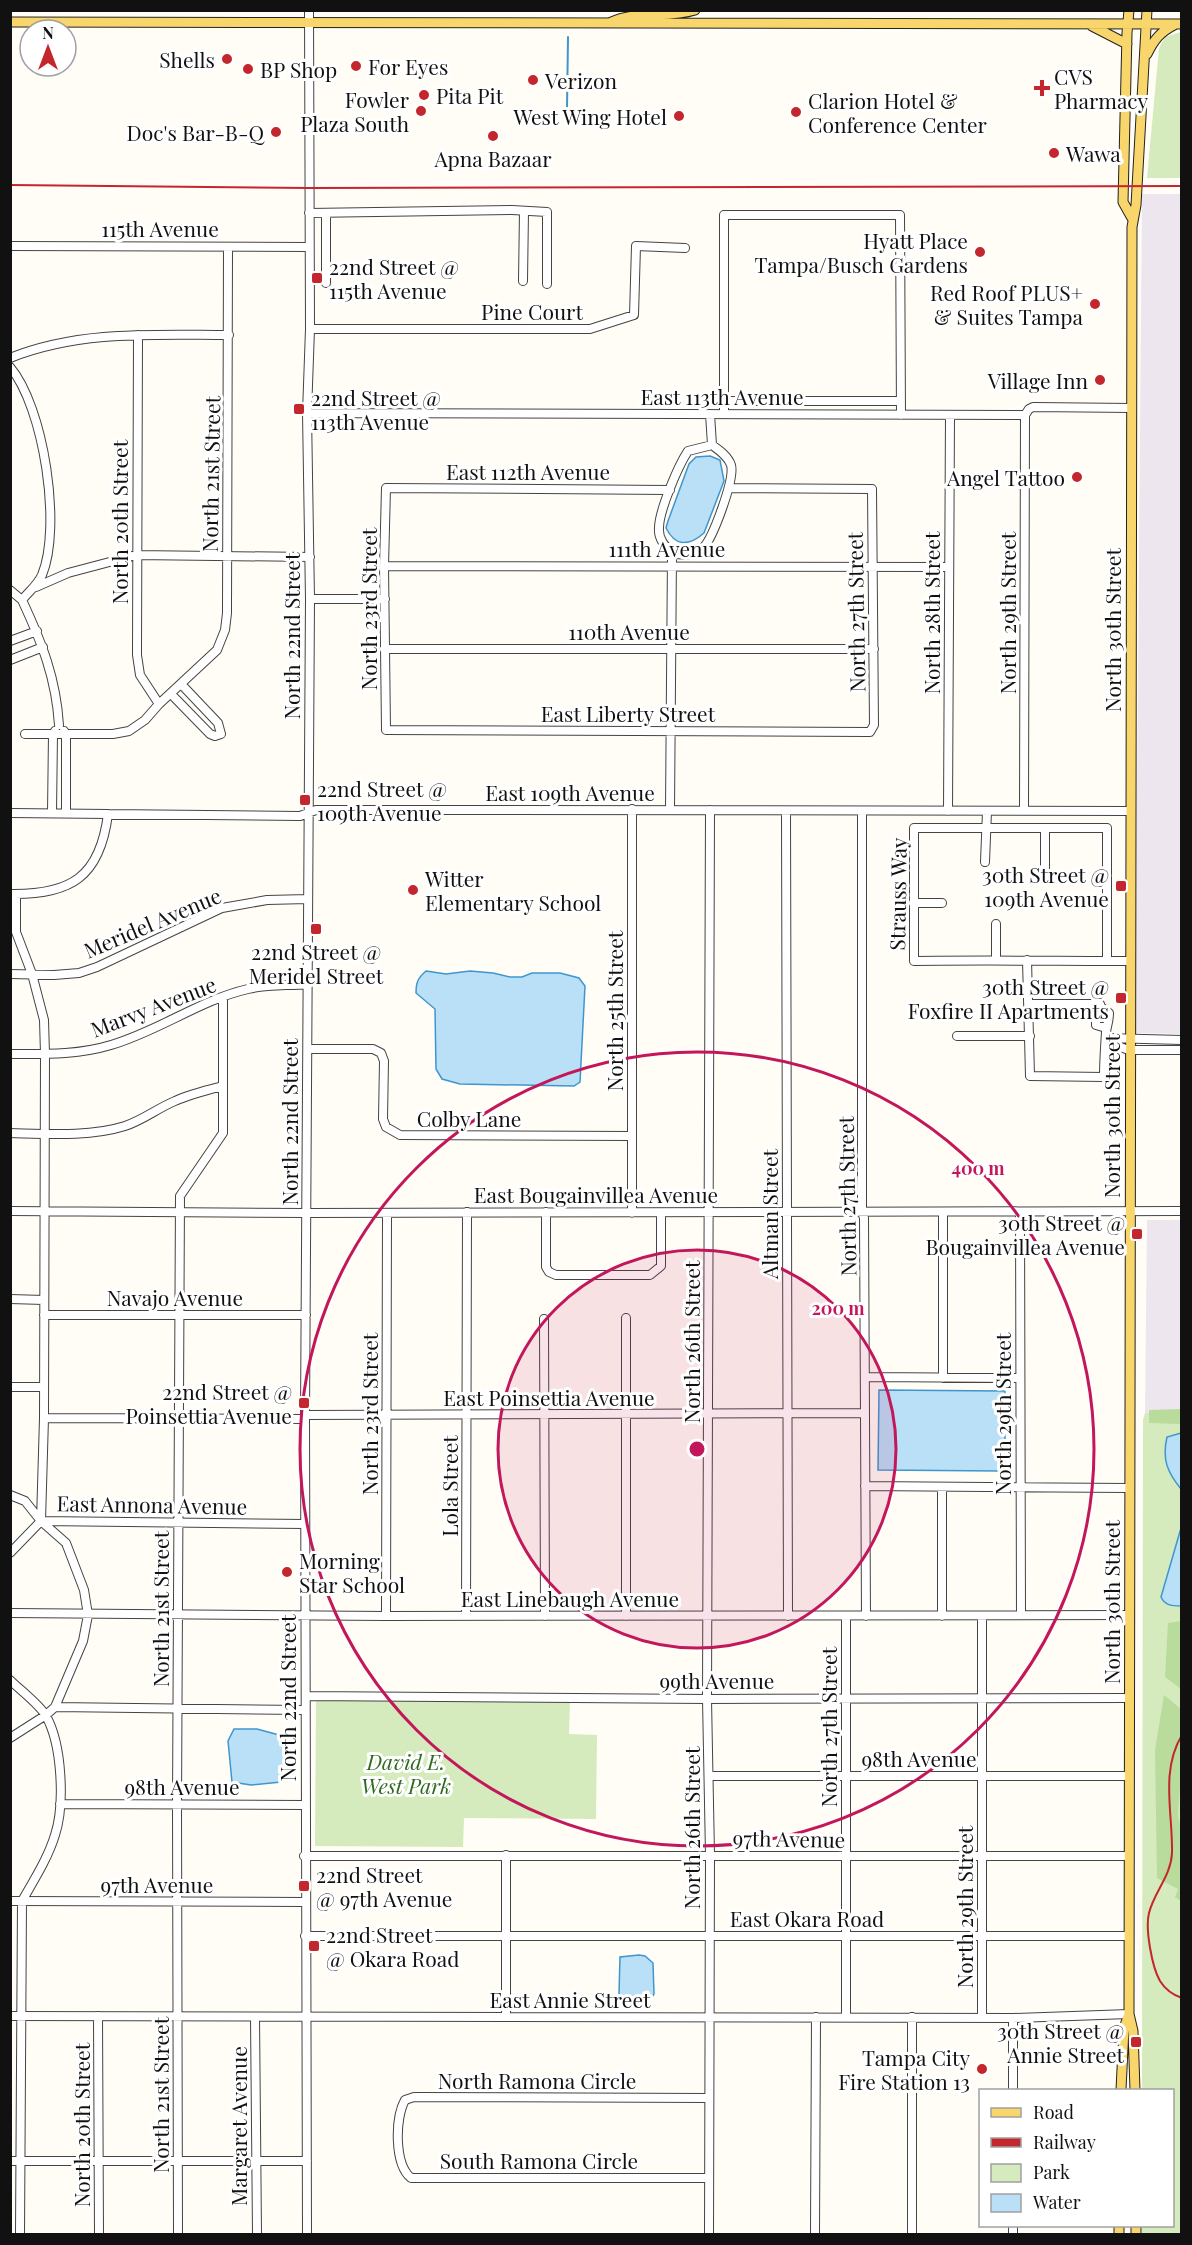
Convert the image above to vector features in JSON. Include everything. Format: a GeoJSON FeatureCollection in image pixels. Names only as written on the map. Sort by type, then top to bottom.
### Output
{"type":"FeatureCollection","features":[{"type":"Feature","properties":{"kind":"main road"},"geometry":{"type":"LineString","coordinates":[[607,24],[635,14],[682,13],[695,10]]}},
{"type":"Feature","properties":{"kind":"main road","name":"North 30th Street"},"geometry":{"type":"LineString","coordinates":[[1130,10],[1126,44],[1123,202],[1132,218]]}},
{"type":"Feature","properties":{"kind":"main road","name":"North 30th Street"},"geometry":{"type":"LineString","coordinates":[[1135,2089],[1133,2031],[1129,2014],[1132,218],[1136,205],[1147,10]]}},
{"type":"Feature","properties":{"kind":"main road"},"geometry":{"type":"LineString","coordinates":[[10,22],[1178,25]]}},
{"type":"Feature","properties":{"kind":"main road"},"geometry":{"type":"LineString","coordinates":[[1090,25],[1126,44]]}},
{"type":"Feature","properties":{"kind":"main road"},"geometry":{"type":"LineString","coordinates":[[1145,59],[1154,40],[1165,30],[1178,25]]}},
{"type":"Feature","properties":{"kind":"main road","name":"North 30th Street"},"geometry":{"type":"LineString","coordinates":[[1121,2089],[1124,2028],[1129,2014]]}},
{"type":"Feature","properties":{"kind":"street","name":"North 22nd Street"},"geometry":{"type":"LineString","coordinates":[[307,2235],[304,1805],[310,600],[309,10]]}},
{"type":"Feature","properties":{"kind":"street"},"geometry":{"type":"LineString","coordinates":[[523,281],[524,211]]}},
{"type":"Feature","properties":{"kind":"street"},"geometry":{"type":"LineString","coordinates":[[309,213],[547,212],[547,284]]}},
{"type":"Feature","properties":{"kind":"street"},"geometry":{"type":"LineString","coordinates":[[326,213],[326,283]]}},
{"type":"Feature","properties":{"kind":"street"},"geometry":{"type":"LineString","coordinates":[[724,414],[724,215],[900,215],[901,415]]}},
{"type":"Feature","properties":{"kind":"street","name":"115th Avenue"},"geometry":{"type":"LineString","coordinates":[[10,246],[309,247]]}},
{"type":"Feature","properties":{"kind":"street","name":"Pine Court"},"geometry":{"type":"LineString","coordinates":[[310,328],[590,329],[634,315],[636,246],[685,248]]}},
{"type":"Feature","properties":{"kind":"street","name":"North 21st Street"},"geometry":{"type":"LineString","coordinates":[[26,734],[113,735],[129,731],[145,720],[217,650],[225,630],[228,247]]}},
{"type":"Feature","properties":{"kind":"street"},"geometry":{"type":"LineString","coordinates":[[10,358],[36,348],[73,339],[138,335],[229,335]]}},
{"type":"Feature","properties":{"kind":"street","name":"North 20th Street"},"geometry":{"type":"LineString","coordinates":[[138,335],[137,655],[140,675],[159,704]]}},
{"type":"Feature","properties":{"kind":"street"},"geometry":{"type":"LineString","coordinates":[[10,367],[17,375],[35,414],[47,474],[48,537],[42,574],[36,587]]}},
{"type":"Feature","properties":{"kind":"street"},"geometry":{"type":"LineString","coordinates":[[724,401],[901,401]]}},
{"type":"Feature","properties":{"kind":"street","name":"East 113th Avenue"},"geometry":{"type":"LineString","coordinates":[[308,413],[1025,415],[1033,407],[1132,408]]}},
{"type":"Feature","properties":{"kind":"street"},"geometry":{"type":"LineString","coordinates":[[710,414],[712,445],[724,454],[731,465],[729,488],[710,536],[702,549],[684,555],[672,553],[662,541],[659,528],[680,463],[688,451],[712,445]]}},
{"type":"Feature","properties":{"kind":"street","name":"North 28th Street"},"geometry":{"type":"LineString","coordinates":[[948,811],[950,415]]}},
{"type":"Feature","properties":{"kind":"street","name":"North 29th Street"},"geometry":{"type":"LineString","coordinates":[[1024,811],[1025,415]]}},
{"type":"Feature","properties":{"kind":"street","name":"East 112th Avenue"},"geometry":{"type":"LineString","coordinates":[[386,488],[670,490]]}},
{"type":"Feature","properties":{"kind":"street","name":"North 23rd Street"},"geometry":{"type":"LineString","coordinates":[[386,488],[384,566],[386,730]]}},
{"type":"Feature","properties":{"kind":"street","name":"North 27th Street"},"geometry":{"type":"LineString","coordinates":[[729,488],[872,489],[874,725],[870,732]]}},
{"type":"Feature","properties":{"kind":"street"},"geometry":{"type":"LineString","coordinates":[[670,810],[672,553]]}},
{"type":"Feature","properties":{"kind":"street"},"geometry":{"type":"LineString","coordinates":[[22,600],[36,587],[68,573],[136,555],[310,557]]}},
{"type":"Feature","properties":{"kind":"street","name":"111th Avenue"},"geometry":{"type":"LineString","coordinates":[[384,566],[949,567]]}},
{"type":"Feature","properties":{"kind":"street"},"geometry":{"type":"LineString","coordinates":[[10,590],[22,600],[37,631],[54,682],[59,725],[66,734],[66,813]]}},
{"type":"Feature","properties":{"kind":"street"},"geometry":{"type":"LineString","coordinates":[[310,600],[385,600]]}},
{"type":"Feature","properties":{"kind":"street"},"geometry":{"type":"LineString","coordinates":[[10,641],[37,631]]}},
{"type":"Feature","properties":{"kind":"street"},"geometry":{"type":"LineString","coordinates":[[10,660],[43,647]]}},
{"type":"Feature","properties":{"kind":"street","name":"110th Avenue"},"geometry":{"type":"LineString","coordinates":[[384,649],[874,649]]}},
{"type":"Feature","properties":{"kind":"street"},"geometry":{"type":"LineString","coordinates":[[171,694],[210,734],[221,735],[218,723],[181,684]]}},
{"type":"Feature","properties":{"kind":"street"},"geometry":{"type":"LineString","coordinates":[[52,813],[53,734],[59,725]]}},
{"type":"Feature","properties":{"kind":"street","name":"East Liberty Street"},"geometry":{"type":"LineString","coordinates":[[386,730],[870,732]]}},
{"type":"Feature","properties":{"kind":"street","name":"North 25th Street"},"geometry":{"type":"LineString","coordinates":[[632,1212],[633,809]]}},
{"type":"Feature","properties":{"kind":"street","name":"East 109th Avenue"},"geometry":{"type":"LineString","coordinates":[[10,813],[300,816],[316,810],[1130,811]]}},
{"type":"Feature","properties":{"kind":"street","name":"North 26th Street"},"geometry":{"type":"LineString","coordinates":[[709,2235],[710,1855],[707,1699],[710,810]]}},
{"type":"Feature","properties":{"kind":"street","name":"Altman Street"},"geometry":{"type":"LineString","coordinates":[[786,811],[788,1616]]}},
{"type":"Feature","properties":{"kind":"street","name":"North 27th Street"},"geometry":{"type":"LineString","coordinates":[[862,811],[862,1212],[864,1218],[866,1377],[866,1616]]}},
{"type":"Feature","properties":{"kind":"street"},"geometry":{"type":"LineString","coordinates":[[985,862],[987,811]]}},
{"type":"Feature","properties":{"kind":"street"},"geometry":{"type":"LineString","coordinates":[[10,1553],[41,1521],[44,1418],[44,1020],[32,975],[16,932],[13,894],[49,893],[77,880],[89,870],[106,832],[108,814]]}},
{"type":"Feature","properties":{"kind":"street","name":"Strauss Way"},"geometry":{"type":"LineString","coordinates":[[1107,961],[1107,828],[914,828],[914,961],[1027,960],[1107,961],[1129,961]]}},
{"type":"Feature","properties":{"kind":"street"},"geometry":{"type":"LineString","coordinates":[[1046,829],[1046,868]]}},
{"type":"Feature","properties":{"kind":"street","name":"Meridel Avenue"},"geometry":{"type":"LineString","coordinates":[[10,975],[79,973],[97,967],[222,908],[267,900],[308,899]]}},
{"type":"Feature","properties":{"kind":"street"},"geometry":{"type":"LineString","coordinates":[[913,903],[942,903]]}},
{"type":"Feature","properties":{"kind":"street"},"geometry":{"type":"LineString","coordinates":[[996,924],[996,960]]}},
{"type":"Feature","properties":{"kind":"street"},"geometry":{"type":"LineString","coordinates":[[1027,960],[1030,1076],[1104,1077],[1106,1028],[1109,1024],[1109,1013],[1100,1004],[1029,1004]]}},
{"type":"Feature","properties":{"kind":"street","name":"Marvy Avenue"},"geometry":{"type":"LineString","coordinates":[[10,1054],[82,1052],[113,1044],[223,997],[249,989],[308,984]]}},
{"type":"Feature","properties":{"kind":"street","name":"North 21st Street"},"geometry":{"type":"LineString","coordinates":[[178,2235],[177,1805],[180,1196],[223,1133],[223,997]]}},
{"type":"Feature","properties":{"kind":"street"},"geometry":{"type":"LineString","coordinates":[[1101,1007],[1096,1012],[1096,1025],[1106,1028]]}},
{"type":"Feature","properties":{"kind":"street"},"geometry":{"type":"LineString","coordinates":[[957,1036],[1030,1036]]}},
{"type":"Feature","properties":{"kind":"street"},"geometry":{"type":"LineString","coordinates":[[1105,1042],[1129,1039],[1182,1040]]}},
{"type":"Feature","properties":{"kind":"street"},"geometry":{"type":"LineString","coordinates":[[1105,1042],[1129,1050],[1182,1050]]}},
{"type":"Feature","properties":{"kind":"street","name":"Colby Lane"},"geometry":{"type":"LineString","coordinates":[[308,1049],[373,1049],[381,1053],[384,1061],[383,1119],[386,1127],[400,1136],[632,1136]]}},
{"type":"Feature","properties":{"kind":"street"},"geometry":{"type":"LineString","coordinates":[[10,1133],[45,1134],[94,1131],[124,1126],[143,1119],[173,1101],[223,1086]]}},
{"type":"Feature","properties":{"kind":"street","name":"East Bougainvillea Avenue"},"geometry":{"type":"LineString","coordinates":[[10,1211],[1182,1212]]}},
{"type":"Feature","properties":{"kind":"street","name":"Lola Street"},"geometry":{"type":"LineString","coordinates":[[466,1616],[467,1212]]}},
{"type":"Feature","properties":{"kind":"street"},"geometry":{"type":"LineString","coordinates":[[546,1212],[546,1267],[549,1272],[556,1275],[650,1275],[657,1271],[661,1266],[661,1213]]}},
{"type":"Feature","properties":{"kind":"street"},"geometry":{"type":"LineString","coordinates":[[943,1212],[943,1378]]}},
{"type":"Feature","properties":{"kind":"street","name":"North 29th Street"},"geometry":{"type":"LineString","coordinates":[[1020,1212],[1021,1616]]}},
{"type":"Feature","properties":{"kind":"street","name":"North 23rd Street"},"geometry":{"type":"LineString","coordinates":[[386,1616],[387,1213]]}},
{"type":"Feature","properties":{"kind":"street"},"geometry":{"type":"LineString","coordinates":[[10,1299],[44,1300]]}},
{"type":"Feature","properties":{"kind":"street","name":"Navajo Avenue"},"geometry":{"type":"LineString","coordinates":[[44,1315],[306,1315]]}},
{"type":"Feature","properties":{"kind":"street"},"geometry":{"type":"LineString","coordinates":[[626,1318],[626,1616]]}},
{"type":"Feature","properties":{"kind":"street"},"geometry":{"type":"LineString","coordinates":[[544,1319],[546,1616]]}},
{"type":"Feature","properties":{"kind":"street"},"geometry":{"type":"LineString","coordinates":[[866,1377],[1020,1378]]}},
{"type":"Feature","properties":{"kind":"street"},"geometry":{"type":"LineString","coordinates":[[10,1387],[43,1387]]}},
{"type":"Feature","properties":{"kind":"street","name":"East Poinsettia Avenue"},"geometry":{"type":"LineString","coordinates":[[44,1418],[865,1413]]}},
{"type":"Feature","properties":{"kind":"street"},"geometry":{"type":"LineString","coordinates":[[865,1486],[1129,1488]]}},
{"type":"Feature","properties":{"kind":"street"},"geometry":{"type":"LineString","coordinates":[[942,1487],[942,1616]]}},
{"type":"Feature","properties":{"kind":"street","name":"East Annona Avenue"},"geometry":{"type":"LineString","coordinates":[[10,1495],[25,1501],[41,1521],[305,1524]]}},
{"type":"Feature","properties":{"kind":"street"},"geometry":{"type":"LineString","coordinates":[[10,1738],[46,1716],[56,1707],[83,1641],[88,1615],[84,1590],[66,1543],[41,1521]]}},
{"type":"Feature","properties":{"kind":"street","name":"East Linebaugh Avenue"},"geometry":{"type":"LineString","coordinates":[[10,1613],[306,1616],[1129,1615]]}},
{"type":"Feature","properties":{"kind":"street","name":"North 27th Street"},"geometry":{"type":"LineString","coordinates":[[846,1616],[846,2017]]}},
{"type":"Feature","properties":{"kind":"street","name":"North 29th Street"},"geometry":{"type":"LineString","coordinates":[[982,1616],[982,2017]]}},
{"type":"Feature","properties":{"kind":"street"},"geometry":{"type":"LineString","coordinates":[[10,1680],[46,1716],[60,1756],[60,1804],[56,1834],[40,1870],[22,1901],[20,2235]]}},
{"type":"Feature","properties":{"kind":"street","name":"99th Avenue"},"geometry":{"type":"LineString","coordinates":[[306,1696],[707,1699],[1129,1698]]}},
{"type":"Feature","properties":{"kind":"street"},"geometry":{"type":"LineString","coordinates":[[56,1707],[305,1710]]}},
{"type":"Feature","properties":{"kind":"street","name":"98th Avenue"},"geometry":{"type":"LineString","coordinates":[[709,1776],[1129,1776]]}},
{"type":"Feature","properties":{"kind":"street","name":"98th Avenue"},"geometry":{"type":"LineString","coordinates":[[60,1804],[304,1805]]}},
{"type":"Feature","properties":{"kind":"street"},"geometry":{"type":"LineString","coordinates":[[506,1855],[506,2017]]}},
{"type":"Feature","properties":{"kind":"street","name":"97th Avenue"},"geometry":{"type":"LineString","coordinates":[[304,1856],[1129,1856]]}},
{"type":"Feature","properties":{"kind":"street","name":"97th Avenue"},"geometry":{"type":"LineString","coordinates":[[10,1901],[304,1902]]}},
{"type":"Feature","properties":{"kind":"street","name":"East Okara Road"},"geometry":{"type":"LineString","coordinates":[[305,1936],[1129,1936]]}},
{"type":"Feature","properties":{"kind":"street","name":"East Annie Street"},"geometry":{"type":"LineString","coordinates":[[10,2016],[1013,2018],[1129,2014]]}},
{"type":"Feature","properties":{"kind":"street","name":"North 20th Street"},"geometry":{"type":"LineString","coordinates":[[98,2016],[99,2235]]}},
{"type":"Feature","properties":{"kind":"street","name":"Margaret Avenue"},"geometry":{"type":"LineString","coordinates":[[255,2017],[256,2235]]}},
{"type":"Feature","properties":{"kind":"street"},"geometry":{"type":"LineString","coordinates":[[815,2235],[816,2017]]}},
{"type":"Feature","properties":{"kind":"street"},"geometry":{"type":"LineString","coordinates":[[912,2017],[912,2235]]}},
{"type":"Feature","properties":{"kind":"street"},"geometry":{"type":"LineString","coordinates":[[1013,2018],[1013,2089]]}},
{"type":"Feature","properties":{"kind":"street","name":"North Ramona Circle"},"geometry":{"type":"LineString","coordinates":[[398,2139],[399,2109],[405,2100],[414,2097],[709,2098]]}},
{"type":"Feature","properties":{"kind":"street","name":"South Ramona Circle"},"geometry":{"type":"LineString","coordinates":[[398,2139],[402,2167],[411,2178],[709,2178]]}},
{"type":"Feature","properties":{"kind":"street"},"geometry":{"type":"LineString","coordinates":[[10,2161],[307,2161]]}},
{"type":"Feature","properties":{"kind":"shaded area"},"geometry":{"type":"Polygon","coordinates":[[[1142,194],[1181,194],[1181,1034],[1135,1033],[1142,194]]]}},
{"type":"Feature","properties":{"kind":"shaded area"},"geometry":{"type":"Polygon","coordinates":[[[1147,1220],[1181,1220],[1181,1414],[1145,1413],[1147,1220]]]}},
{"type":"Feature","properties":{"kind":"green space"},"geometry":{"type":"Polygon","coordinates":[[[1181,32],[1181,178],[1147,178],[1159,48],[1165,37],[1181,32]]]}},
{"type":"Feature","properties":{"kind":"green space"},"geometry":{"type":"Polygon","coordinates":[[[1181,1409],[1181,1424],[1149,1423],[1149,1410],[1181,1409]]]}},
{"type":"Feature","properties":{"kind":"green space"},"geometry":{"type":"Polygon","coordinates":[[[1145,1413],[1181,1414],[1182,2234],[1142,2234],[1142,2227],[1174,2227],[1174,2089],[1142,2089],[1143,1420],[1145,1413]]]}},
{"type":"Feature","properties":{"kind":"green space"},"geometry":{"type":"Polygon","coordinates":[[[1181,1621],[1181,1689],[1165,1677],[1168,1623],[1181,1621]]]}},
{"type":"Feature","properties":{"kind":"green space"},"geometry":{"type":"Polygon","coordinates":[[[1164,1695],[1181,1709],[1182,1759],[1178,1815],[1182,1834],[1181,1901],[1175,1897],[1178,1889],[1157,1878],[1155,1750],[1164,1695]]]}},
{"type":"Feature","properties":{"kind":"green space","name":"David E. West Park"},"geometry":{"type":"Polygon","coordinates":[[[316,1698],[570,1699],[569,1734],[597,1735],[596,1819],[464,1818],[463,1847],[315,1846],[316,1698]]]}},
{"type":"Feature","properties":{"kind":"water"},"geometry":{"type":"Polygon","coordinates":[[[710,456],[720,460],[724,481],[704,533],[693,541],[678,541],[666,528],[689,464],[696,457],[710,456]]]}},
{"type":"Feature","properties":{"kind":"water"},"geometry":{"type":"Polygon","coordinates":[[[426,971],[446,974],[470,971],[510,977],[522,977],[532,973],[560,973],[579,978],[585,986],[580,1082],[574,1086],[460,1084],[442,1079],[436,1069],[435,1009],[416,993],[418,980],[426,971]]]}},
{"type":"Feature","properties":{"kind":"water"},"geometry":{"type":"Polygon","coordinates":[[[879,1390],[1005,1391],[1005,1465],[1000,1471],[878,1470],[879,1390]]]}},
{"type":"Feature","properties":{"kind":"water"},"geometry":{"type":"Polygon","coordinates":[[[1182,1433],[1181,1489],[1169,1471],[1165,1452],[1167,1437],[1182,1433]]]}},
{"type":"Feature","properties":{"kind":"water"},"geometry":{"type":"Polygon","coordinates":[[[1181,1528],[1181,1606],[1175,1606],[1167,1604],[1161,1597],[1181,1528]]]}},
{"type":"Feature","properties":{"kind":"water"},"geometry":{"type":"Polygon","coordinates":[[[234,1729],[257,1729],[279,1735],[284,1758],[281,1782],[251,1785],[232,1782],[228,1741],[234,1729]]]}},
{"type":"Feature","properties":{"kind":"water"},"geometry":{"type":"Polygon","coordinates":[[[645,1956],[653,1963],[654,1994],[652,1997],[624,1999],[619,1994],[620,1957],[645,1956]]]}},
{"type":"Feature","properties":{"kind":"waterway"},"geometry":{"type":"LineString","coordinates":[[567,108],[568,37]]}},
{"type":"Feature","properties":{"kind":"railway"},"geometry":{"type":"LineString","coordinates":[[10,185],[309,188],[1182,186]]}},
{"type":"Feature","properties":{"kind":"railway"},"geometry":{"type":"LineString","coordinates":[[1182,1735],[1175,1749],[1169,1778],[1171,1861],[1166,1877],[1151,1905],[1148,1920],[1152,1958],[1157,1975],[1164,1987],[1182,1998]]}},
{"type":"Feature","properties":{"kind":"place","name":"Shells"},"geometry":{"type":"Point","coordinates":[227,59]}},
{"type":"Feature","properties":{"kind":"place","name":"For Eyes"},"geometry":{"type":"Point","coordinates":[356,66]}},
{"type":"Feature","properties":{"kind":"place","name":"BP Shop"},"geometry":{"type":"Point","coordinates":[248,69]}},
{"type":"Feature","properties":{"kind":"place","name":"Verizon"},"geometry":{"type":"Point","coordinates":[533,80]}},
{"type":"Feature","properties":{"kind":"place","name":"CVS Pharmacy"},"geometry":{"type":"Point","coordinates":[1042,88]}},
{"type":"Feature","properties":{"kind":"place","name":"Pita Pit"},"geometry":{"type":"Point","coordinates":[424,95]}},
{"type":"Feature","properties":{"kind":"place","name":"Fowler Plaza South"},"geometry":{"type":"Point","coordinates":[421,111]}},
{"type":"Feature","properties":{"kind":"place","name":"Clarion Hotel & Conference Center"},"geometry":{"type":"Point","coordinates":[796,112]}},
{"type":"Feature","properties":{"kind":"place","name":"West Wing Hotel"},"geometry":{"type":"Point","coordinates":[679,116]}},
{"type":"Feature","properties":{"kind":"place","name":"Doc's Bar-B-Q"},"geometry":{"type":"Point","coordinates":[276,132]}},
{"type":"Feature","properties":{"kind":"place","name":"Apna Bazaar"},"geometry":{"type":"Point","coordinates":[493,136]}},
{"type":"Feature","properties":{"kind":"place","name":"Wawa"},"geometry":{"type":"Point","coordinates":[1054,153]}},
{"type":"Feature","properties":{"kind":"place","name":"Hyatt Place Tampa/Busch Gardens"},"geometry":{"type":"Point","coordinates":[980,252]}},
{"type":"Feature","properties":{"kind":"place","name":"22nd Street @ 115th Avenue"},"geometry":{"type":"Point","coordinates":[317,278]}},
{"type":"Feature","properties":{"kind":"place","name":"Red Roof PLUS+ & Suites Tampa"},"geometry":{"type":"Point","coordinates":[1095,304]}},
{"type":"Feature","properties":{"kind":"place","name":"Village Inn"},"geometry":{"type":"Point","coordinates":[1100,380]}},
{"type":"Feature","properties":{"kind":"place","name":"22nd Street @ 113th Avenue"},"geometry":{"type":"Point","coordinates":[299,409]}},
{"type":"Feature","properties":{"kind":"place","name":"Angel Tattoo"},"geometry":{"type":"Point","coordinates":[1077,477]}},
{"type":"Feature","properties":{"kind":"place","name":"22nd Street @ 109th Avenue"},"geometry":{"type":"Point","coordinates":[305,800]}},
{"type":"Feature","properties":{"kind":"place","name":"30th Street @ 109th Avenue"},"geometry":{"type":"Point","coordinates":[1121,886]}},
{"type":"Feature","properties":{"kind":"place","name":"Witter Elementary School"},"geometry":{"type":"Point","coordinates":[413,890]}},
{"type":"Feature","properties":{"kind":"place","name":"22nd Street @ Meridel Street"},"geometry":{"type":"Point","coordinates":[316,929]}},
{"type":"Feature","properties":{"kind":"place","name":"30th Street @ Foxfire II Apartments"},"geometry":{"type":"Point","coordinates":[1121,998]}},
{"type":"Feature","properties":{"kind":"place","name":"30th Street @ Bougainvillea Avenue"},"geometry":{"type":"Point","coordinates":[1137,1234]}},
{"type":"Feature","properties":{"kind":"place","name":"22nd Street @ Poinsettia Avenue"},"geometry":{"type":"Point","coordinates":[304,1403]}},
{"type":"Feature","properties":{"kind":"place","name":"Morning Star School"},"geometry":{"type":"Point","coordinates":[287,1572]}},
{"type":"Feature","properties":{"kind":"place","name":"22nd Street @ 97th Avenue"},"geometry":{"type":"Point","coordinates":[304,1886]}},
{"type":"Feature","properties":{"kind":"place","name":"22nd Street @ Okara Road"},"geometry":{"type":"Point","coordinates":[314,1946]}},
{"type":"Feature","properties":{"kind":"place","name":"30th Street @ Annie Street"},"geometry":{"type":"Point","coordinates":[1136,2042]}},
{"type":"Feature","properties":{"kind":"place","name":"Tampa City Fire Station 13"},"geometry":{"type":"Point","coordinates":[982,2069]}}]}
